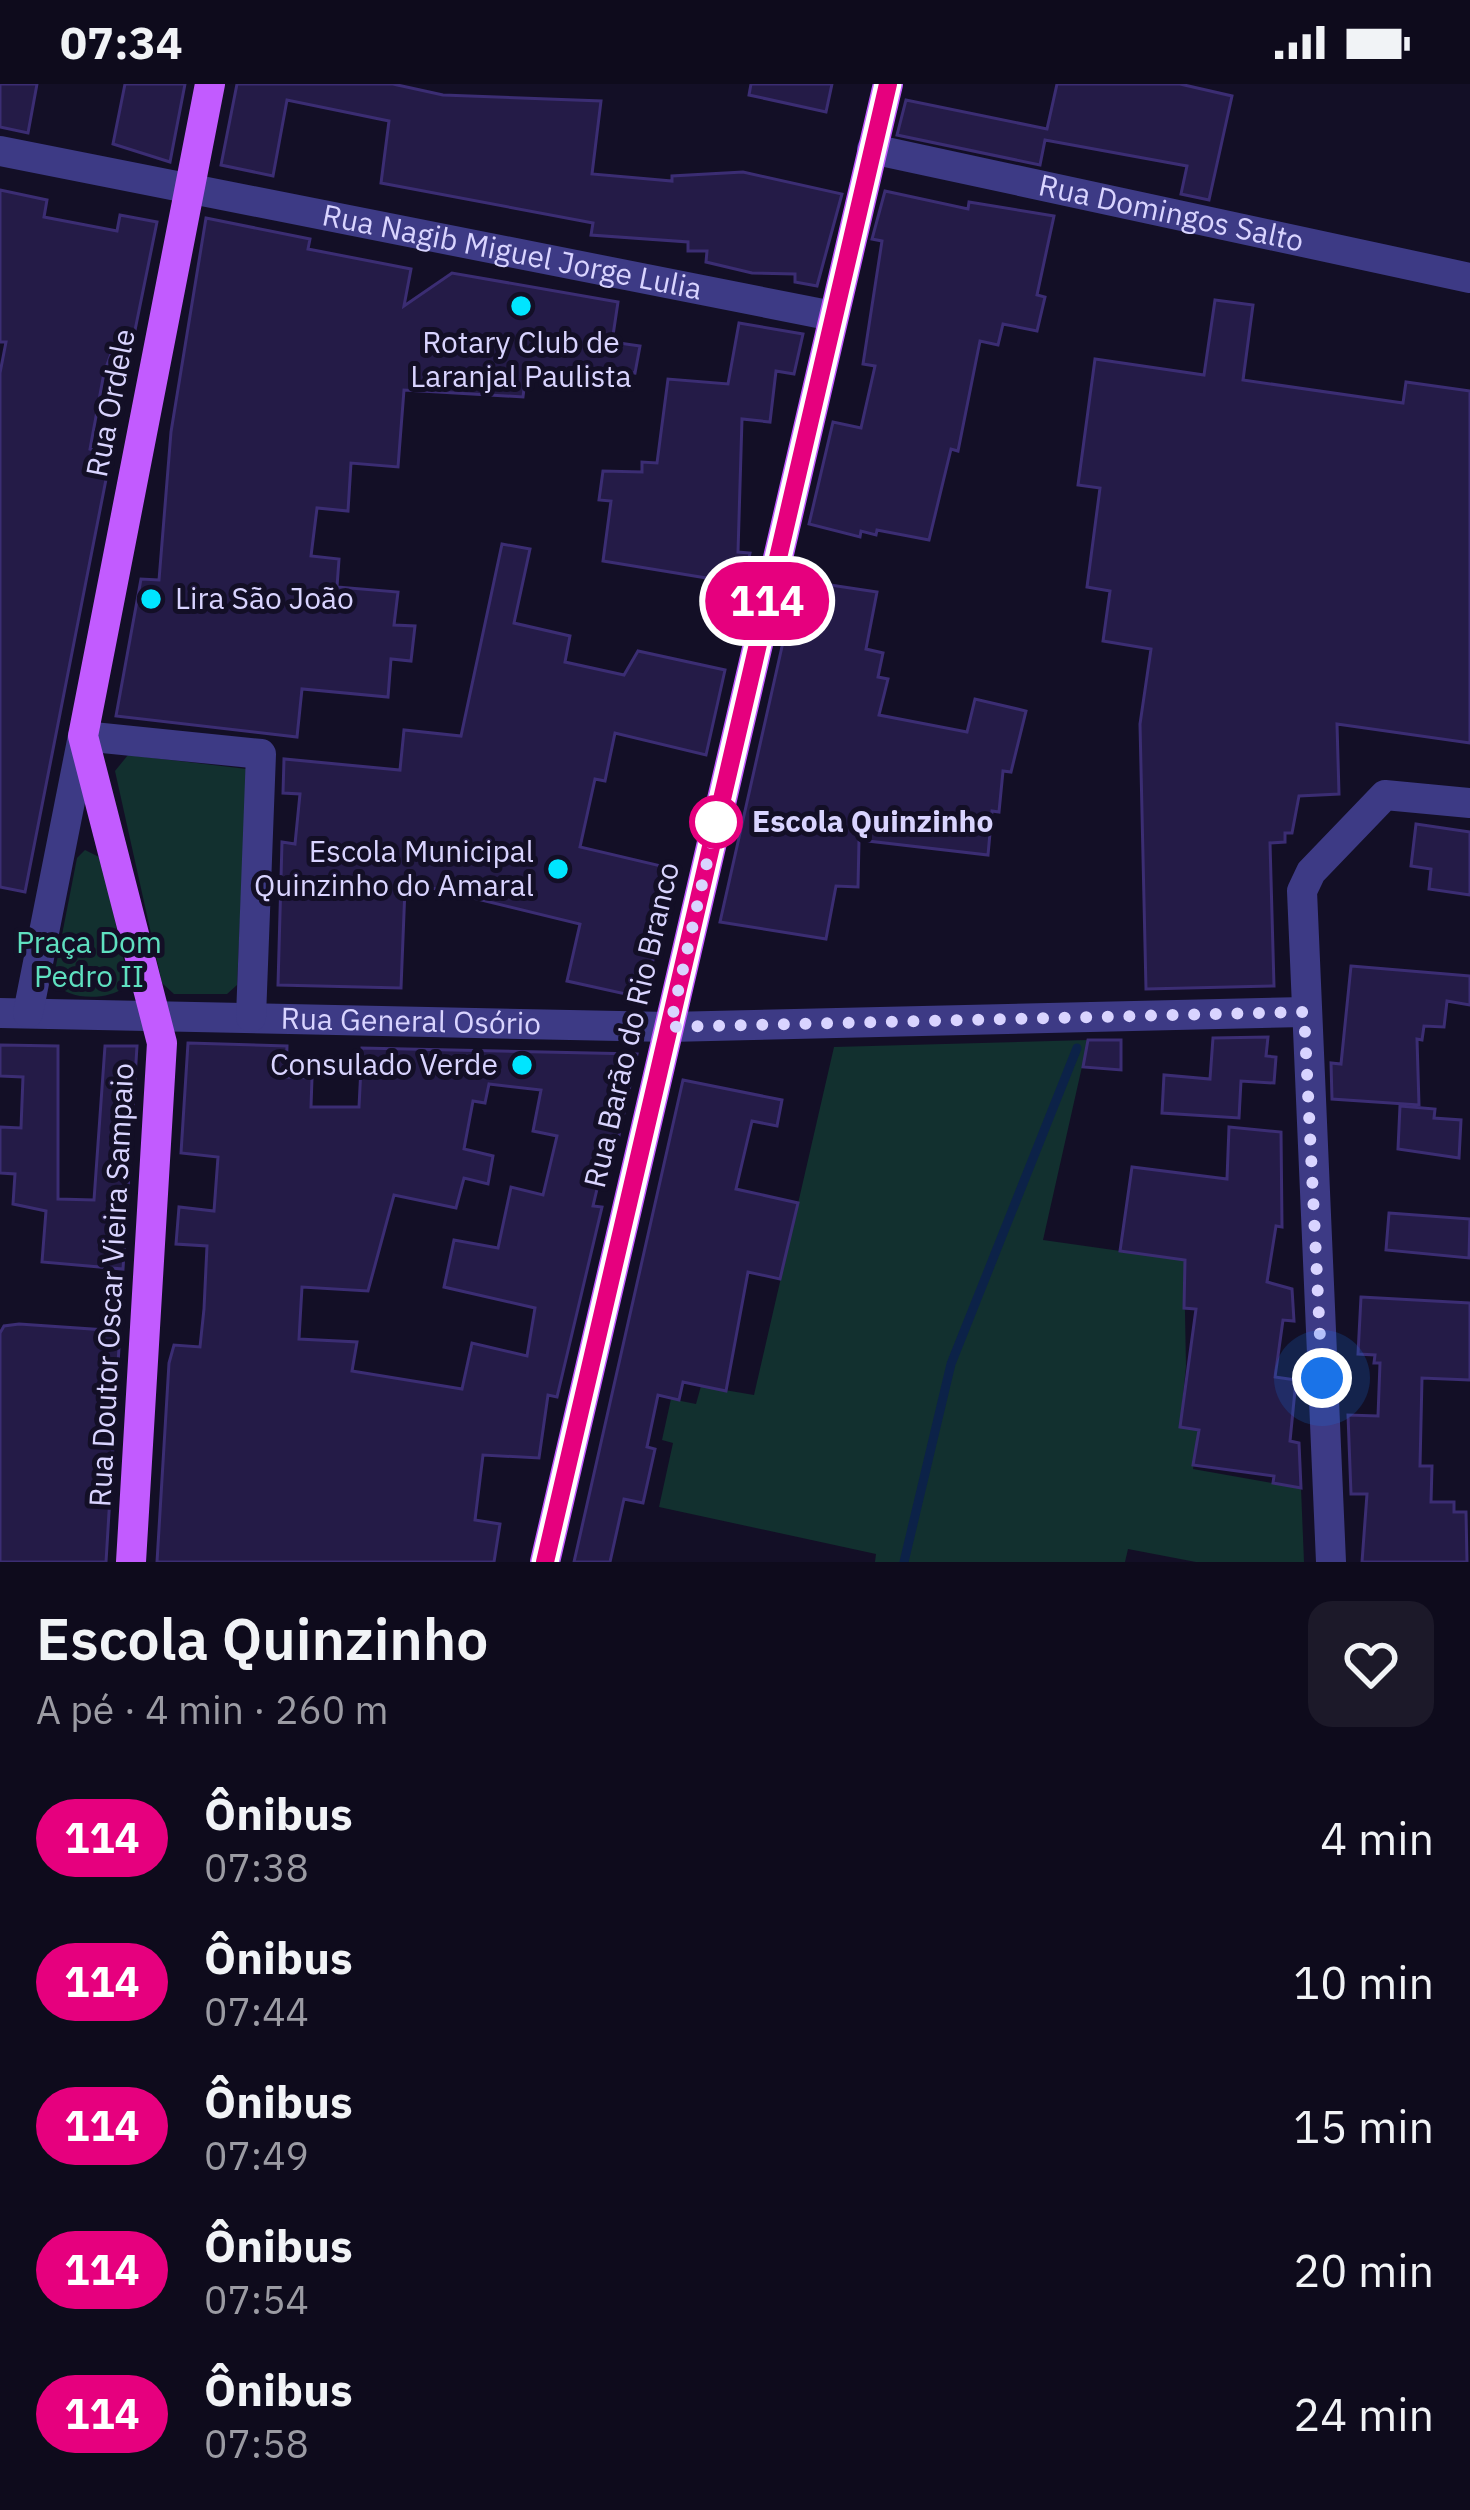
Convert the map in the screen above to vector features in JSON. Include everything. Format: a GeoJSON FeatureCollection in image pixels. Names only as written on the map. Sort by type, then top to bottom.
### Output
{"type":"FeatureCollection","features":[{"type":"Feature","properties":{"kind":"main road","name":"Rua Ordele"},"geometry":{"type":"LineString","coordinates":[[83,736],[210,84]]}},
{"type":"Feature","properties":{"kind":"main road","name":"Rua Barão do Rio Branco"},"geometry":{"type":"LineString","coordinates":[[545,1562],[888,84]]}},
{"type":"Feature","properties":{"kind":"main road"},"geometry":{"type":"LineString","coordinates":[[83,736],[155,1014]]}},
{"type":"Feature","properties":{"kind":"main road","name":"Rua Doutor Oscar Vieira Sampaio"},"geometry":{"type":"LineString","coordinates":[[131,1562],[162,1043],[155,1014]]}},
{"type":"Feature","properties":{"kind":"street","name":"Rua Domingos Salto"},"geometry":{"type":"LineString","coordinates":[[872,149],[1470,278]]}},
{"type":"Feature","properties":{"kind":"street","name":"Rua Nagib Miguel Jorge Lulia"},"geometry":{"type":"LineString","coordinates":[[0,151],[833,316]]}},
{"type":"Feature","properties":{"kind":"street"},"geometry":{"type":"LineString","coordinates":[[14,1013],[83,736],[261,754],[251,1017]]}},
{"type":"Feature","properties":{"kind":"street"},"geometry":{"type":"LineString","coordinates":[[1331,1562],[1302,891],[1311,872],[1385,795],[1470,803]]}},
{"type":"Feature","properties":{"kind":"street","name":"Rua General Osório"},"geometry":{"type":"LineString","coordinates":[[14,1013],[670,1027],[1304,1012]]}},
{"type":"Feature","properties":{"kind":"green space","name":"Praça Dom Pedro II"},"geometry":{"type":"Polygon","coordinates":[[[128,755],[247,769],[237,985],[227,994],[174,994],[162,983],[115,771],[128,755]]]}},
{"type":"Feature","properties":{"kind":"green space","name":"Praça Dom Pedro II"},"geometry":{"type":"Polygon","coordinates":[[[85,850],[101,858],[127,975],[125,987],[98,997],[68,992],[53,981],[77,858],[85,850]]]}},
{"type":"Feature","properties":{"kind":"green space"},"geometry":{"type":"Polygon","coordinates":[[[1088,1040],[1043,1240],[1184,1260],[1186,1366],[1180,1426],[1200,1429],[1193,1469],[1301,1488],[1304,1562],[1196,1562],[1128,1549],[1125,1562],[875,1562],[876,1554],[659,1507],[673,1443],[662,1440],[671,1399],[696,1404],[701,1386],[754,1395],[834,1047],[1088,1040]]]}},
{"type":"Feature","properties":{"kind":"building"},"geometry":{"type":"Polygon","coordinates":[[[0,84],[37,84],[28,133],[0,127],[0,84]]]}},
{"type":"Feature","properties":{"kind":"building"},"geometry":{"type":"Polygon","coordinates":[[[125,84],[185,84],[170,162],[113,144],[125,84]]]}},
{"type":"Feature","properties":{"kind":"building"},"geometry":{"type":"Polygon","coordinates":[[[237,84],[393,84],[443,95],[601,101],[592,174],[672,181],[672,176],[743,172],[842,194],[817,286],[795,282],[795,274],[752,273],[706,262],[707,251],[688,251],[688,242],[591,235],[593,223],[381,183],[389,121],[287,100],[273,176],[221,165],[237,84]]]}},
{"type":"Feature","properties":{"kind":"building"},"geometry":{"type":"Polygon","coordinates":[[[751,84],[832,84],[826,112],[749,95],[751,84]]]}},
{"type":"Feature","properties":{"kind":"building"},"geometry":{"type":"Polygon","coordinates":[[[1057,84],[1180,84],[1232,96],[1209,200],[1181,194],[1187,166],[1045,140],[1040,165],[897,135],[906,100],[1047,129],[1057,84]]]}},
{"type":"Feature","properties":{"kind":"building"},"geometry":{"type":"Polygon","coordinates":[[[0,190],[47,200],[44,217],[117,231],[120,215],[157,222],[131,350],[114,346],[104,373],[90,449],[111,454],[25,892],[0,887],[0,373],[6,342],[0,342],[0,190]]]}},
{"type":"Feature","properties":{"kind":"building"},"geometry":{"type":"Polygon","coordinates":[[[885,191],[968,209],[969,202],[1054,216],[1037,295],[1045,297],[1037,331],[1003,324],[998,345],[980,341],[958,451],[951,449],[929,540],[877,530],[876,535],[861,531],[860,537],[809,524],[833,422],[861,428],[875,366],[863,364],[882,241],[872,239],[885,191]]]}},
{"type":"Feature","properties":{"kind":"building"},"geometry":{"type":"Polygon","coordinates":[[[206,218],[310,239],[308,249],[411,269],[404,306],[452,273],[618,302],[612,342],[640,346],[635,373],[595,368],[594,374],[526,373],[523,397],[404,390],[398,467],[351,463],[348,511],[317,508],[311,556],[339,559],[337,587],[398,592],[394,625],[415,626],[411,661],[391,659],[388,697],[302,689],[297,737],[116,716],[141,579],[159,580],[171,432],[206,218]]]}},
{"type":"Feature","properties":{"kind":"building"},"geometry":{"type":"Polygon","coordinates":[[[1215,300],[1253,305],[1243,380],[1403,403],[1406,382],[1470,391],[1470,743],[1337,724],[1339,794],[1299,796],[1292,833],[1285,833],[1285,842],[1270,843],[1274,986],[1146,989],[1140,724],[1151,649],[1103,641],[1110,591],[1087,587],[1100,488],[1078,485],[1095,359],[1204,375],[1215,300]]]}},
{"type":"Feature","properties":{"kind":"building"},"geometry":{"type":"Polygon","coordinates":[[[739,323],[803,334],[794,374],[776,371],[770,422],[742,419],[738,552],[750,553],[743,584],[603,561],[611,501],[599,500],[603,471],[642,472],[642,462],[657,463],[668,379],[728,384],[739,323]]]}},
{"type":"Feature","properties":{"kind":"building"},"geometry":{"type":"Polygon","coordinates":[[[502,544],[530,549],[514,623],[570,636],[565,662],[624,675],[638,651],[725,670],[706,755],[615,733],[605,781],[595,779],[580,847],[674,869],[647,986],[630,995],[567,981],[580,924],[432,888],[405,888],[401,988],[278,985],[282,842],[295,844],[300,794],[283,793],[284,759],[400,770],[404,730],[461,736],[502,544]]]}},
{"type":"Feature","properties":{"kind":"building"},"geometry":{"type":"Polygon","coordinates":[[[797,580],[877,592],[866,649],[883,653],[878,677],[888,679],[879,715],[967,732],[975,699],[1026,711],[1011,772],[1003,771],[999,812],[992,811],[988,855],[859,840],[858,887],[836,886],[826,939],[720,922],[797,580]]]}},
{"type":"Feature","properties":{"kind":"building"},"geometry":{"type":"Polygon","coordinates":[[[1416,824],[1470,832],[1470,895],[1429,889],[1431,869],[1411,866],[1416,824]]]}},
{"type":"Feature","properties":{"kind":"building"},"geometry":{"type":"Polygon","coordinates":[[[1351,966],[1470,976],[1470,1005],[1447,1001],[1444,1027],[1424,1026],[1422,1040],[1417,1039],[1419,1105],[1332,1099],[1331,1063],[1341,1064],[1351,966]]]}},
{"type":"Feature","properties":{"kind":"building"},"geometry":{"type":"Polygon","coordinates":[[[1268,1037],[1266,1056],[1276,1057],[1274,1083],[1241,1081],[1239,1118],[1162,1113],[1164,1075],[1210,1079],[1213,1038],[1268,1037]]]}},
{"type":"Feature","properties":{"kind":"building"},"geometry":{"type":"Polygon","coordinates":[[[1088,1040],[1121,1040],[1121,1070],[1083,1067],[1088,1040]]]}},
{"type":"Feature","properties":{"kind":"building"},"geometry":{"type":"Polygon","coordinates":[[[188,1043],[287,1046],[286,1077],[312,1078],[311,1107],[359,1107],[362,1048],[637,1054],[616,1149],[607,1147],[593,1206],[602,1207],[557,1397],[548,1395],[539,1458],[483,1455],[475,1520],[500,1524],[494,1562],[157,1562],[169,1363],[174,1345],[200,1347],[204,1309],[207,1246],[176,1244],[179,1207],[214,1211],[218,1157],[181,1153],[188,1043]],[[489,1084],[485,1103],[473,1101],[464,1149],[493,1156],[488,1184],[464,1178],[456,1208],[394,1195],[368,1291],[302,1287],[299,1339],[357,1342],[352,1371],[462,1389],[472,1343],[527,1356],[535,1308],[444,1287],[454,1240],[498,1248],[511,1187],[543,1195],[557,1136],[533,1131],[541,1090],[489,1084]]]}},
{"type":"Feature","properties":{"kind":"building"},"geometry":{"type":"Polygon","coordinates":[[[0,1045],[58,1046],[58,1199],[94,1200],[105,1046],[137,1046],[123,1269],[42,1262],[46,1211],[13,1204],[15,1174],[0,1173],[0,1127],[21,1128],[23,1077],[0,1076],[0,1045]]]}},
{"type":"Feature","properties":{"kind":"building"},"geometry":{"type":"Polygon","coordinates":[[[683,1080],[782,1100],[777,1126],[752,1121],[736,1189],[798,1203],[780,1279],[748,1272],[726,1391],[683,1382],[679,1400],[658,1395],[647,1447],[655,1449],[643,1503],[624,1499],[610,1562],[574,1562],[683,1080]]]}},
{"type":"Feature","properties":{"kind":"building"},"geometry":{"type":"Polygon","coordinates":[[[1400,1106],[1435,1109],[1434,1118],[1461,1120],[1459,1158],[1398,1149],[1400,1106]]]}},
{"type":"Feature","properties":{"kind":"building"},"geometry":{"type":"Polygon","coordinates":[[[1229,1127],[1281,1132],[1282,1227],[1276,1226],[1267,1282],[1292,1289],[1294,1321],[1283,1320],[1275,1377],[1296,1380],[1290,1441],[1299,1443],[1301,1488],[1273,1483],[1274,1476],[1193,1465],[1199,1430],[1180,1427],[1196,1309],[1184,1308],[1185,1260],[1120,1251],[1132,1167],[1227,1179],[1229,1127]]]}},
{"type":"Feature","properties":{"kind":"building"},"geometry":{"type":"Polygon","coordinates":[[[1389,1213],[1470,1219],[1469,1258],[1386,1250],[1389,1213]]]}},
{"type":"Feature","properties":{"kind":"building"},"geometry":{"type":"Polygon","coordinates":[[[1361,1297],[1470,1303],[1470,1380],[1422,1378],[1420,1466],[1432,1466],[1431,1502],[1454,1502],[1454,1512],[1466,1512],[1467,1562],[1362,1562],[1367,1494],[1351,1494],[1348,1415],[1378,1416],[1380,1363],[1374,1363],[1375,1355],[1358,1354],[1361,1297]]]}},
{"type":"Feature","properties":{"kind":"building"},"geometry":{"type":"Polygon","coordinates":[[[4,1326],[120,1331],[106,1562],[0,1562],[0,1333],[4,1326]]]}},
{"type":"Feature","properties":{"kind":"waterway"},"geometry":{"type":"LineString","coordinates":[[904,1562],[951,1364],[1077,1048]]}},
{"type":"Feature","properties":{"kind":"bus line","name":"114"},"geometry":{"type":"LineString","coordinates":[[545,1562],[888,84]]}},
{"type":"Feature","properties":{"kind":"place","name":"Rotary Club de Laranjal Paulista"},"geometry":{"type":"Point","coordinates":[521,306]}},
{"type":"Feature","properties":{"kind":"place","name":"Lira São João"},"geometry":{"type":"Point","coordinates":[151,599]}},
{"type":"Feature","properties":{"kind":"place","name":"Escola Quinzinho"},"geometry":{"type":"Point","coordinates":[716,822]}},
{"type":"Feature","properties":{"kind":"place","name":"Escola Municipal Quinzinho do Amaral"},"geometry":{"type":"Point","coordinates":[558,869]}},
{"type":"Feature","properties":{"kind":"place","name":"Consulado Verde"},"geometry":{"type":"Point","coordinates":[522,1065]}},
{"type":"Feature","properties":{"kind":"route"},"geometry":{"type":"LineString","coordinates":[[716,822],[670,1027],[1304,1012],[1322,1378]]}}]}
